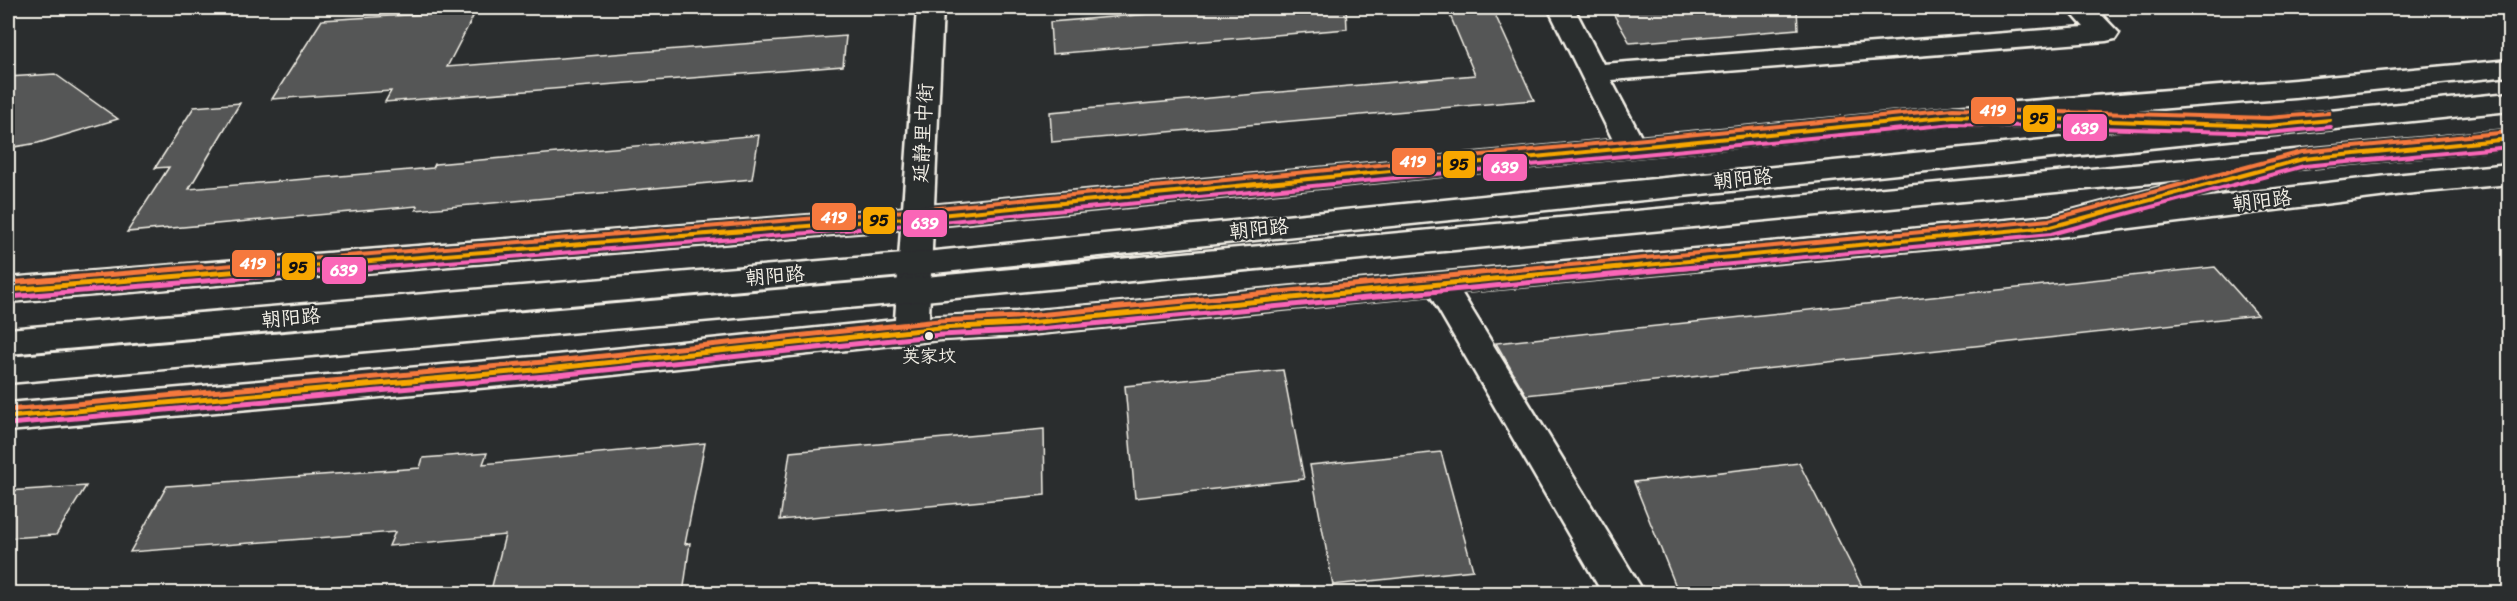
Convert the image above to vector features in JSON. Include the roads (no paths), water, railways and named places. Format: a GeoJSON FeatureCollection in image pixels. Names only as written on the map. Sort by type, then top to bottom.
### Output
{"type":"FeatureCollection","features":[{"type":"Feature","properties":{"kind":"main road","name":"延静里中街"},"geometry":{"type":"LineString","coordinates":[[911,331],[930,8]]}},
{"type":"Feature","properties":{"kind":"main road"},"geometry":{"type":"LineString","coordinates":[[1561,8],[1632,148]]}},
{"type":"Feature","properties":{"kind":"main road"},"geometry":{"type":"LineString","coordinates":[[1594,73],[2106,33],[2080,8]]}},
{"type":"Feature","properties":{"kind":"main road"},"geometry":{"type":"LineString","coordinates":[[8,290],[919,217],[1954,116],[2284,90],[2510,68]]}},
{"type":"Feature","properties":{"kind":"main road","name":"朝阳路"},"geometry":{"type":"LineString","coordinates":[[8,370],[915,277],[2268,126],[2510,102]]}},
{"type":"Feature","properties":{"kind":"main road"},"geometry":{"type":"LineString","coordinates":[[1954,116],[2268,126]]}},
{"type":"Feature","properties":{"kind":"main road","name":"朝阳路"},"geometry":{"type":"LineString","coordinates":[[8,342],[915,277],[2303,159],[2510,139]]}},
{"type":"Feature","properties":{"kind":"main road"},"geometry":{"type":"LineString","coordinates":[[2050,227],[2303,159]]}},
{"type":"Feature","properties":{"kind":"main road","name":"朝阳路"},"geometry":{"type":"LineString","coordinates":[[8,417],[556,368],[911,331],[1017,324],[2050,227],[2510,174]]}},
{"type":"Feature","properties":{"kind":"main road"},"geometry":{"type":"LineString","coordinates":[[1439,283],[1625,594]]}},
{"type":"Feature","properties":{"kind":"place","name":"英家坟"},"geometry":{"type":"Point","coordinates":[929,336]}}]}
